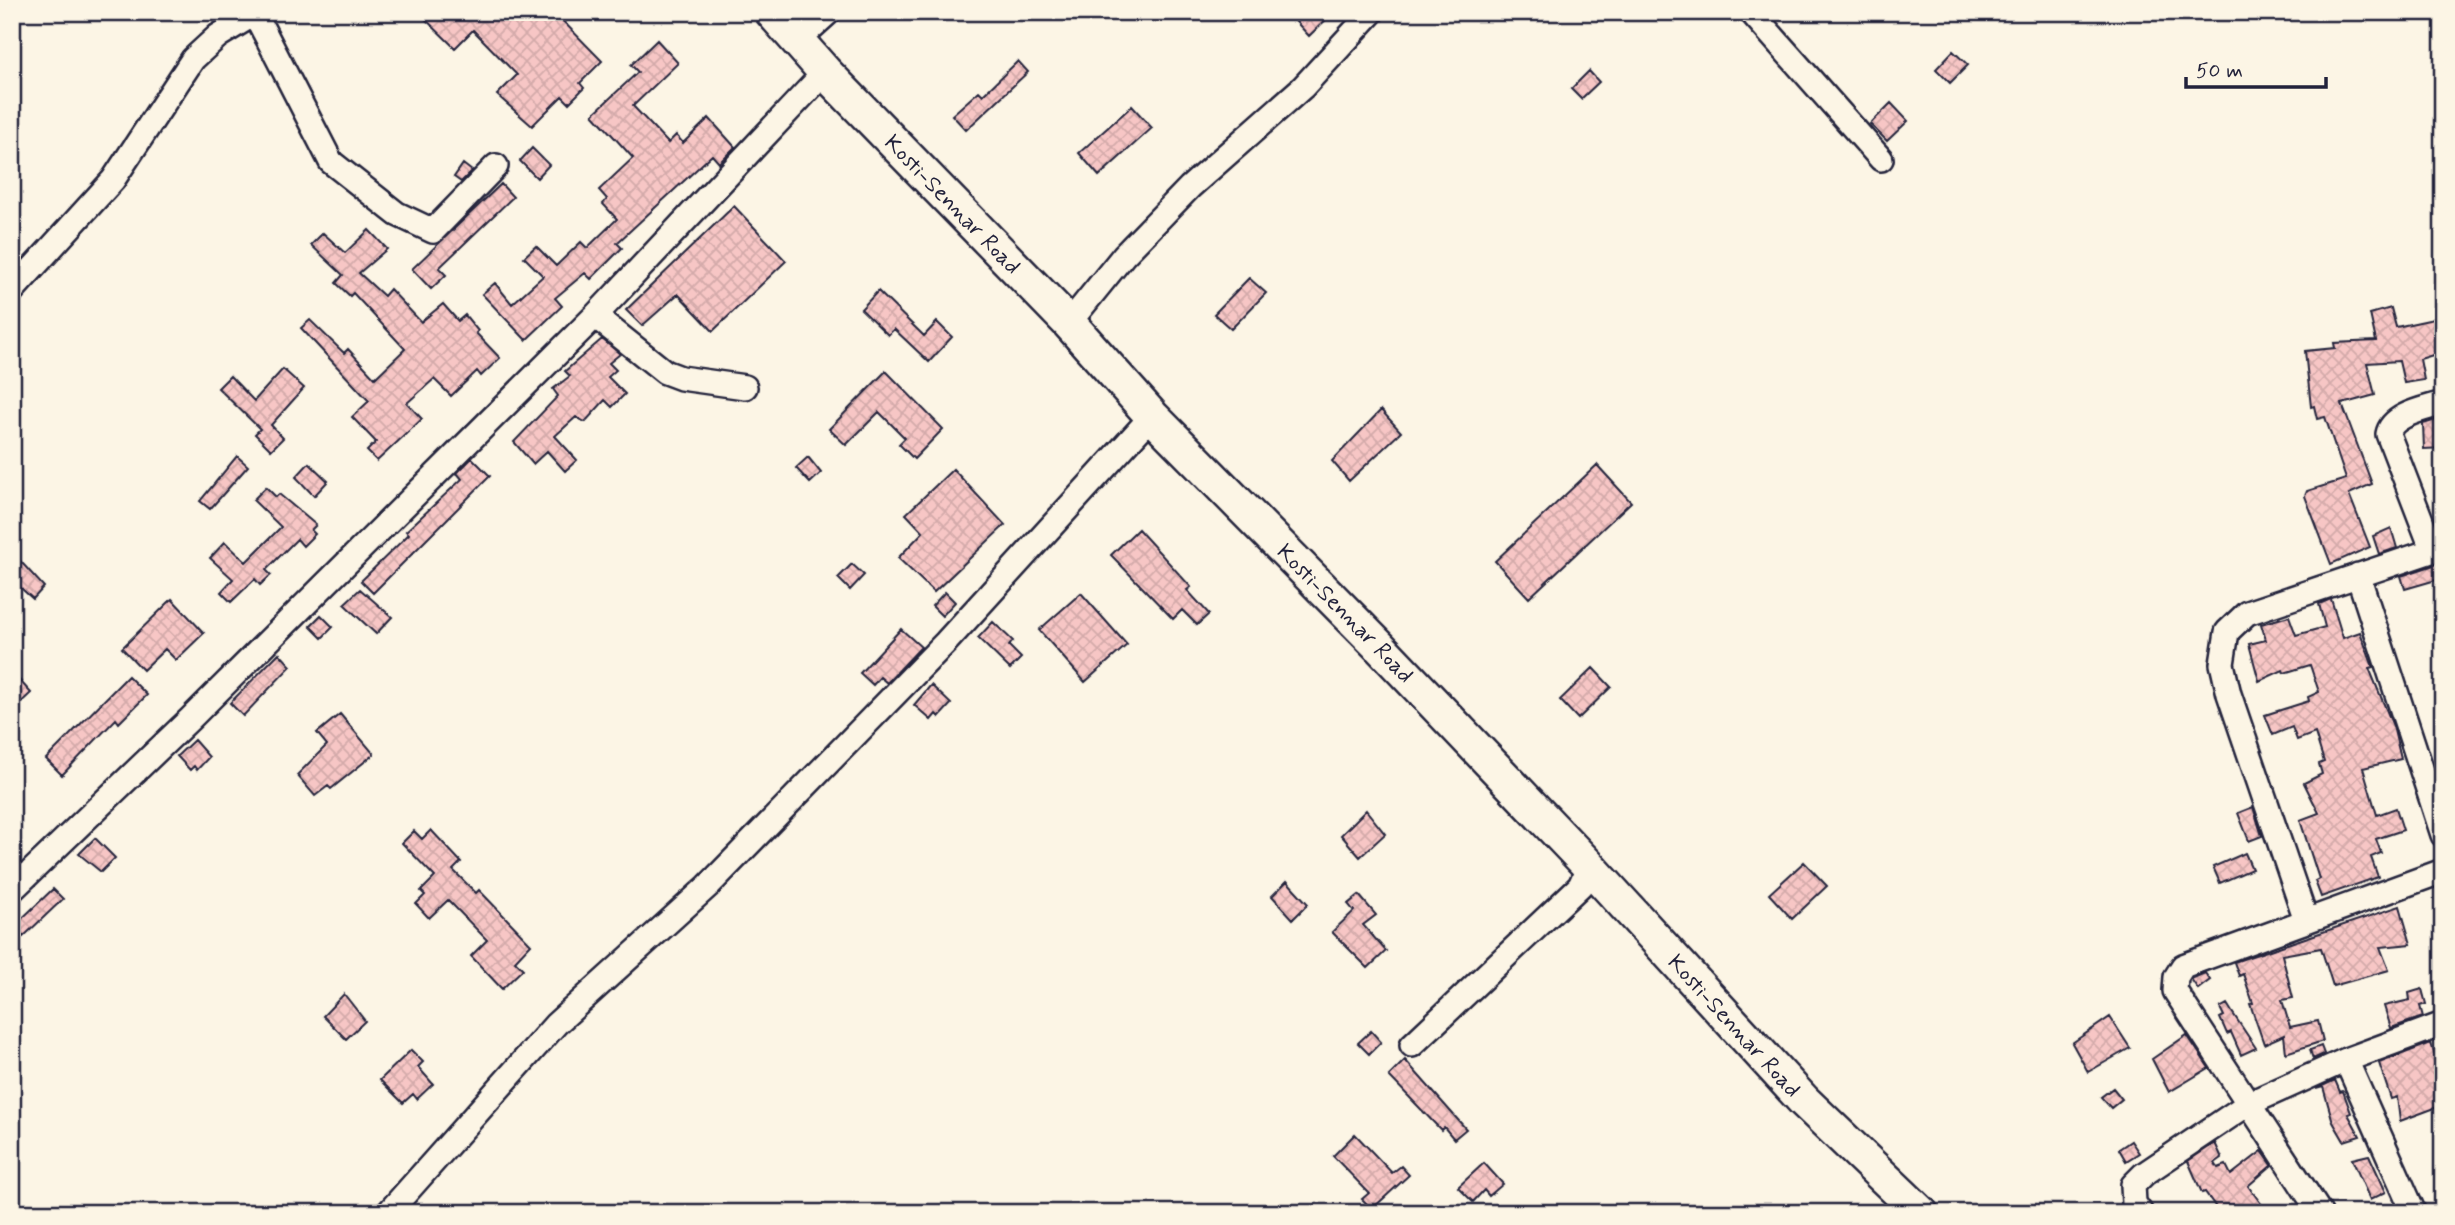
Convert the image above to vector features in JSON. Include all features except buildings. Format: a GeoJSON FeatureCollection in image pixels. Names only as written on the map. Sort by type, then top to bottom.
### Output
{"type":"FeatureCollection","features":[{"type":"Feature","properties":{"kind":"highway","name":"Kosti-Sennar Road"},"geometry":{"type":"LineString","coordinates":[[772,12],[825,72],[1069,323],[1152,416],[1589,866],[1804,1101],[1921,1213]]}},
{"type":"Feature","properties":{"kind":"street"},"geometry":{"type":"LineString","coordinates":[[798,40],[828,12]]}},
{"type":"Feature","properties":{"kind":"street"},"geometry":{"type":"LineString","coordinates":[[1069,323],[1124,255],[1190,187],[1303,87],[1372,12]]}},
{"type":"Feature","properties":{"kind":"street"},"geometry":{"type":"LineString","coordinates":[[1751,12],[1881,159]]}},
{"type":"Feature","properties":{"kind":"street"},"geometry":{"type":"LineString","coordinates":[[12,291],[113,180],[193,59],[218,36],[254,13],[331,162],[397,214],[433,231],[496,166]]}},
{"type":"Feature","properties":{"kind":"street"},"geometry":{"type":"LineString","coordinates":[[12,890],[190,719],[595,316],[825,72]]}},
{"type":"Feature","properties":{"kind":"street"},"geometry":{"type":"LineString","coordinates":[[595,316],[665,372],[681,379],[745,387]]}},
{"type":"Feature","properties":{"kind":"street"},"geometry":{"type":"LineString","coordinates":[[2306,920],[2229,694],[2222,664],[2227,632],[2247,613],[2438,549],[2388,434],[2389,426],[2398,419],[2443,403]]}},
{"type":"Feature","properties":{"kind":"street"},"geometry":{"type":"LineString","coordinates":[[388,1213],[556,1024],[746,847],[946,642],[1152,416]]}},
{"type":"Feature","properties":{"kind":"street"},"geometry":{"type":"LineString","coordinates":[[2358,575],[2443,835]]}},
{"type":"Feature","properties":{"kind":"street"},"geometry":{"type":"LineString","coordinates":[[1412,1045],[1580,886],[1589,866]]}},
{"type":"Feature","properties":{"kind":"street"},"geometry":{"type":"LineString","coordinates":[[2320,1213],[2175,990],[2176,977],[2183,966],[2443,871]]}},
{"type":"Feature","properties":{"kind":"street"},"geometry":{"type":"LineString","coordinates":[[2141,1213],[2134,1203],[2133,1185],[2144,1174],[2248,1104],[2346,1060],[2443,1024]]}},
{"type":"Feature","properties":{"kind":"street"},"geometry":{"type":"LineString","coordinates":[[2346,1060],[2414,1213]]}}]}
